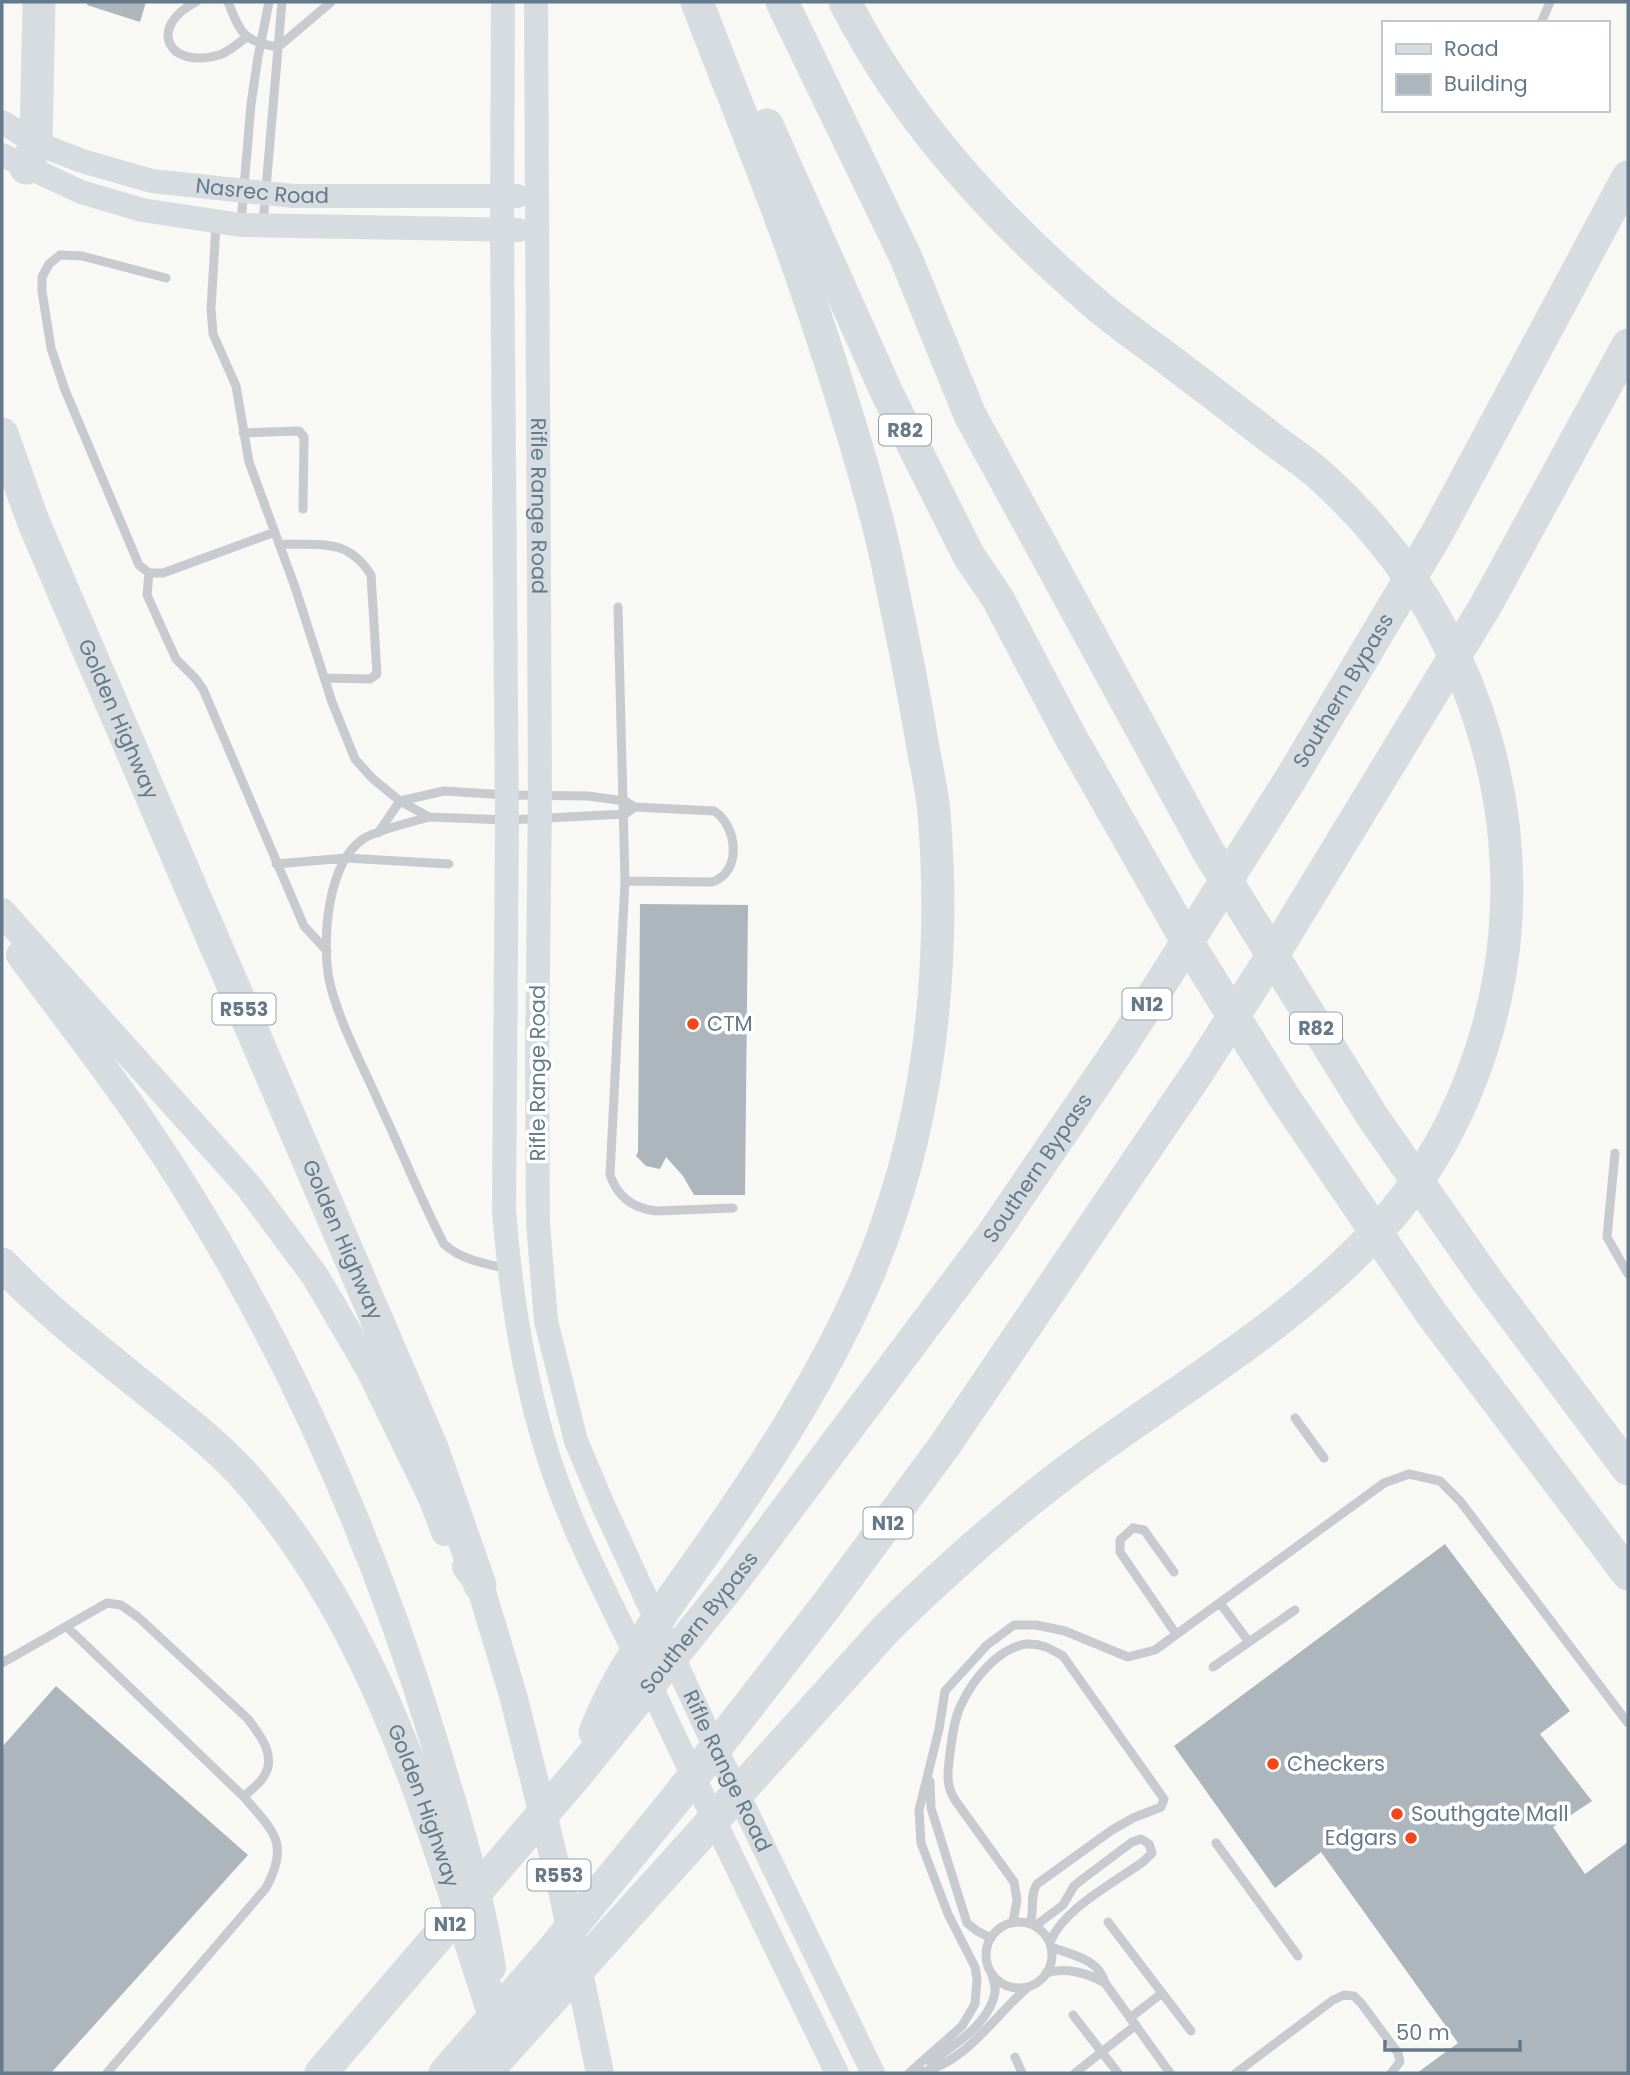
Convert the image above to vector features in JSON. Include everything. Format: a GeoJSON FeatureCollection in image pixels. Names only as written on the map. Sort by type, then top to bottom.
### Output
{"type":"FeatureCollection","features":[{"type":"Feature","properties":{"kind":"highway"},"geometry":{"type":"LineString","coordinates":[[22,156],[39,2]]}},
{"type":"Feature","properties":{"kind":"highway"},"geometry":{"type":"LineString","coordinates":[[578,1773],[624,1669],[772,1453],[837,1341],[864,1283],[890,1215],[907,1156],[925,1077],[937,990],[939,926],[934,809],[911,672],[878,522],[802,275],[697,2]]}},
{"type":"Feature","properties":{"kind":"highway","name":"R82"},"geometry":{"type":"LineString","coordinates":[[711,2],[887,393],[968,556],[998,599],[1069,734],[1191,948],[1284,1097],[1431,1313],[1628,1574]]}},
{"type":"Feature","properties":{"kind":"highway","name":"R82"},"geometry":{"type":"LineString","coordinates":[[782,2],[906,258],[970,415],[1208,852],[1372,1115],[1485,1278],[1628,1469]]}},
{"type":"Feature","properties":{"kind":"highway"},"geometry":{"type":"LineString","coordinates":[[485,2073],[887,1628],[933,1583],[973,1547],[1072,1468],[1299,1303],[1346,1263],[1402,1203],[1431,1158],[1458,1107],[1477,1062],[1494,1003],[1502,962],[1508,899],[1503,817],[1491,755],[1460,667],[1421,594],[1398,560],[1364,519],[1321,476],[1095,304],[1020,237],[953,164],[899,93],[845,2]]}},
{"type":"Feature","properties":{"kind":"highway","name":"Southern Bypass"},"geometry":{"type":"LineString","coordinates":[[320,2073],[578,1773],[734,1580],[990,1238],[1125,1040],[1290,780],[1436,535],[1628,177]]}},
{"type":"Feature","properties":{"kind":"highway","name":"N12"},"geometry":{"type":"LineString","coordinates":[[445,2073],[551,1952],[676,1799],[810,1628],[945,1445],[1200,1069],[1291,926],[1486,605],[1628,345]]}},
{"type":"Feature","properties":{"kind":"highway","name":"Golden Highway"},"geometry":{"type":"LineString","coordinates":[[2,434],[33,521],[432,1448],[480,1585]]}},
{"type":"Feature","properties":{"kind":"highway","name":"Golden Highway"},"geometry":{"type":"LineString","coordinates":[[2,1264],[62,1321],[196,1429],[241,1472],[318,1575],[344,1620],[389,1713],[420,1794],[507,2059]]}},
{"type":"Feature","properties":{"kind":"main road","name":"Rifle Range Road"},"geometry":{"type":"LineString","coordinates":[[502,2],[507,796],[505,1209],[519,1347],[543,1441],[568,1509],[665,1718],[837,2072]]}},
{"type":"Feature","properties":{"kind":"main road","name":"Rifle Range Road"},"geometry":{"type":"LineString","coordinates":[[536,2],[540,807],[538,1223],[546,1321],[576,1441],[603,1506],[693,1702],[869,2064]]}},
{"type":"Feature","properties":{"kind":"main road","name":"Nasrec Road"},"geometry":{"type":"LineString","coordinates":[[2,122],[22,156],[81,192],[142,210],[252,225],[502,228],[536,231]]}},
{"type":"Feature","properties":{"kind":"main road"},"geometry":{"type":"LineString","coordinates":[[429,196],[467,187],[482,180],[502,152]]}},
{"type":"Feature","properties":{"kind":"main road","name":"Nasrec Road"},"geometry":{"type":"LineString","coordinates":[[22,156],[82,161],[152,181],[293,196],[536,196]]}},
{"type":"Feature","properties":{"kind":"main road"},"geometry":{"type":"LineString","coordinates":[[443,228],[484,248],[494,262],[502,284]]}},
{"type":"Feature","properties":{"kind":"main road"},"geometry":{"type":"LineString","coordinates":[[2,912],[249,1186],[315,1276],[376,1382],[428,1488],[447,1537],[480,1585]]}},
{"type":"Feature","properties":{"kind":"main road"},"geometry":{"type":"LineString","coordinates":[[2,930],[141,1119],[200,1213],[286,1366],[355,1518],[424,1708],[454,1809],[485,1935],[507,2059]]}},
{"type":"Feature","properties":{"kind":"main road","name":"Golden Highway"},"geometry":{"type":"LineString","coordinates":[[480,1585],[513,1695],[562,1890],[599,2065]]}},
{"type":"Feature","properties":{"kind":"lane"},"geometry":{"type":"LineString","coordinates":[[196,2],[186,7],[171,25],[168,38],[176,53],[184,57],[216,55],[247,37]]}},
{"type":"Feature","properties":{"kind":"lane"},"geometry":{"type":"LineString","coordinates":[[228,2],[238,27],[247,37],[261,44],[278,47]]}},
{"type":"Feature","properties":{"kind":"lane"},"geometry":{"type":"LineString","coordinates":[[252,225],[254,192],[251,104],[270,2]]}},
{"type":"Feature","properties":{"kind":"lane"},"geometry":{"type":"LineString","coordinates":[[252,225],[254,192],[278,47],[282,2]]}},
{"type":"Feature","properties":{"kind":"lane"},"geometry":{"type":"LineString","coordinates":[[278,47],[331,2]]}},
{"type":"Feature","properties":{"kind":"lane"},"geometry":{"type":"LineString","coordinates":[[1542,21],[1550,2]]}},
{"type":"Feature","properties":{"kind":"lane"},"geometry":{"type":"LineString","coordinates":[[216,221],[211,309],[213,334],[236,386],[249,462],[280,544],[324,678],[355,759],[372,778],[400,801],[429,817]]}},
{"type":"Feature","properties":{"kind":"lane"},"geometry":{"type":"LineString","coordinates":[[166,278],[82,256],[60,255],[49,264],[42,277],[47,327],[65,390],[139,565],[149,573],[163,573],[275,532]]}},
{"type":"Feature","properties":{"kind":"lane"},"geometry":{"type":"LineString","coordinates":[[243,433],[299,431],[304,437],[303,509]]}},
{"type":"Feature","properties":{"kind":"lane"},"geometry":{"type":"LineString","coordinates":[[280,544],[343,547],[363,561],[371,575],[377,674],[370,679],[324,678]]}},
{"type":"Feature","properties":{"kind":"lane"},"geometry":{"type":"LineString","coordinates":[[149,573],[147,595],[176,659],[203,689],[304,926],[327,951]]}},
{"type":"Feature","properties":{"kind":"lane"},"geometry":{"type":"LineString","coordinates":[[618,607],[625,881],[610,1175],[621,1196],[645,1210],[733,1208]]}},
{"type":"Feature","properties":{"kind":"lane"},"geometry":{"type":"LineString","coordinates":[[378,833],[400,801],[444,791],[507,796],[540,807],[625,814],[635,807]]}},
{"type":"Feature","properties":{"kind":"lane"},"geometry":{"type":"LineString","coordinates":[[509,1269],[465,1257],[444,1244],[350,1040],[330,980],[327,951],[335,876],[363,839],[378,833],[429,817],[507,820],[540,807],[588,796],[625,802],[635,807],[714,811],[731,832],[734,847],[732,863],[724,874],[712,882],[625,881]]}},
{"type":"Feature","properties":{"kind":"lane"},"geometry":{"type":"LineString","coordinates":[[276,864],[346,858],[449,864]]}},
{"type":"Feature","properties":{"kind":"lane"},"geometry":{"type":"LineString","coordinates":[[1615,1153],[1607,1237],[1628,1274]]}},
{"type":"Feature","properties":{"kind":"lane"},"geometry":{"type":"LineString","coordinates":[[1295,1418],[1324,1458]]}},
{"type":"Feature","properties":{"kind":"lane"},"geometry":{"type":"LineString","coordinates":[[910,2073],[950,2038],[975,2004],[975,1967],[948,1914],[921,1843],[919,1810],[945,1691],[987,1645],[1014,1625],[1036,1625],[1065,1631],[1128,1657],[1155,1650],[1384,1483],[1409,1474],[1440,1480],[1460,1501],[1628,1723]]}},
{"type":"Feature","properties":{"kind":"lane"},"geometry":{"type":"LineString","coordinates":[[1174,1572],[1144,1530],[1133,1528],[1120,1540],[1120,1552],[1176,1634]]}},
{"type":"Feature","properties":{"kind":"lane"},"geometry":{"type":"LineString","coordinates":[[2,1663],[107,1603],[121,1605],[138,1617],[248,1719],[260,1735],[270,1757],[265,1775],[244,1797]]}},
{"type":"Feature","properties":{"kind":"lane"},"geometry":{"type":"LineString","coordinates":[[1220,1603],[1249,1642]]}},
{"type":"Feature","properties":{"kind":"lane"},"geometry":{"type":"LineString","coordinates":[[1213,1667],[1295,1610]]}},
{"type":"Feature","properties":{"kind":"lane"},"geometry":{"type":"LineString","coordinates":[[67,1627],[244,1797],[271,1828],[279,1857],[266,1888],[107,2073]]}},
{"type":"Feature","properties":{"kind":"lane"},"geometry":{"type":"LineString","coordinates":[[1013,1922],[1017,1900],[1014,1882],[955,1800],[948,1788],[947,1774],[959,1707],[973,1683],[1008,1651],[1027,1644],[1047,1646],[1063,1656],[1164,1800],[1161,1807],[1112,1830],[1037,1884],[1033,1891],[1033,1925],[1050,1945],[1096,1966],[1105,1983],[1170,2073]]}},
{"type":"Feature","properties":{"kind":"lane"},"geometry":{"type":"LineString","coordinates":[[929,1772],[931,1808],[967,1923],[991,1938]]}},
{"type":"Feature","properties":{"kind":"lane"},"geometry":{"type":"LineString","coordinates":[[918,2073],[935,2070],[963,2052],[984,2034],[1010,2003],[1039,1981],[1051,1964],[1050,1945],[1055,1930],[1070,1915],[1144,1861],[1152,1853],[1149,1844],[1142,1839],[1132,1842],[1074,1886],[1063,1905],[1033,1925],[1013,1922],[1002,1926],[991,1938],[986,1953],[975,1967]]}},
{"type":"Feature","properties":{"kind":"lane"},"geometry":{"type":"LineString","coordinates":[[1216,1843],[1298,1956]]}},
{"type":"Feature","properties":{"kind":"lane"},"geometry":{"type":"LineString","coordinates":[[1108,1922],[1191,2031]]}},
{"type":"Feature","properties":{"kind":"lane"},"geometry":{"type":"LineString","coordinates":[[910,2073],[957,2043],[985,2017],[996,1990],[986,1953]]}},
{"type":"Feature","properties":{"kind":"lane"},"geometry":{"type":"LineString","coordinates":[[1046,1973],[1059,1969],[1093,1976],[1105,1983]]}},
{"type":"Feature","properties":{"kind":"lane"},"geometry":{"type":"LineString","coordinates":[[992,1973],[1008,1986],[1029,1986]]}},
{"type":"Feature","properties":{"kind":"lane"},"geometry":{"type":"LineString","coordinates":[[1075,2073],[1102,2053],[1163,1993]]}},
{"type":"Feature","properties":{"kind":"lane"},"geometry":{"type":"LineString","coordinates":[[1236,2073],[1344,1995],[1354,1996],[1361,2003],[1398,2053],[1400,2062],[1391,2073]]}},
{"type":"Feature","properties":{"kind":"lane"},"geometry":{"type":"LineString","coordinates":[[1073,2015],[1118,2073]]}},
{"type":"Feature","properties":{"kind":"lane"},"geometry":{"type":"LineString","coordinates":[[1015,2057],[1022,2073]]}},
{"type":"Feature","properties":{"kind":"building"},"geometry":{"type":"Polygon","coordinates":[[[88,2],[146,2],[140,22],[87,5],[88,2]]]}},
{"type":"Feature","properties":{"kind":"building","name":"CTM"},"geometry":{"type":"Polygon","coordinates":[[[640,904],[748,905],[745,1195],[694,1195],[683,1176],[666,1157],[660,1169],[646,1166],[636,1156],[640,904]]]}},
{"type":"Feature","properties":{"kind":"building","name":"Southgate Mall"},"geometry":{"type":"Polygon","coordinates":[[[1445,1544],[1570,1711],[1540,1734],[1592,1801],[1553,1827],[1585,1874],[1628,1842],[1628,2073],[1417,2073],[1458,2043],[1321,1852],[1275,1888],[1174,1746],[1445,1544]]]}},
{"type":"Feature","properties":{"kind":"building"},"geometry":{"type":"Polygon","coordinates":[[[56,1686],[248,1855],[51,2073],[2,2073],[2,1747],[56,1686]]]}},
{"type":"Feature","properties":{"kind":"place","name":"CTM"},"geometry":{"type":"Point","coordinates":[693,1024]}},
{"type":"Feature","properties":{"kind":"place","name":"Checkers"},"geometry":{"type":"Point","coordinates":[1273,1764]}},
{"type":"Feature","properties":{"kind":"place","name":"Southgate Mall"},"geometry":{"type":"Point","coordinates":[1397,1814]}},
{"type":"Feature","properties":{"kind":"place","name":"Edgars"},"geometry":{"type":"Point","coordinates":[1411,1838]}}]}
